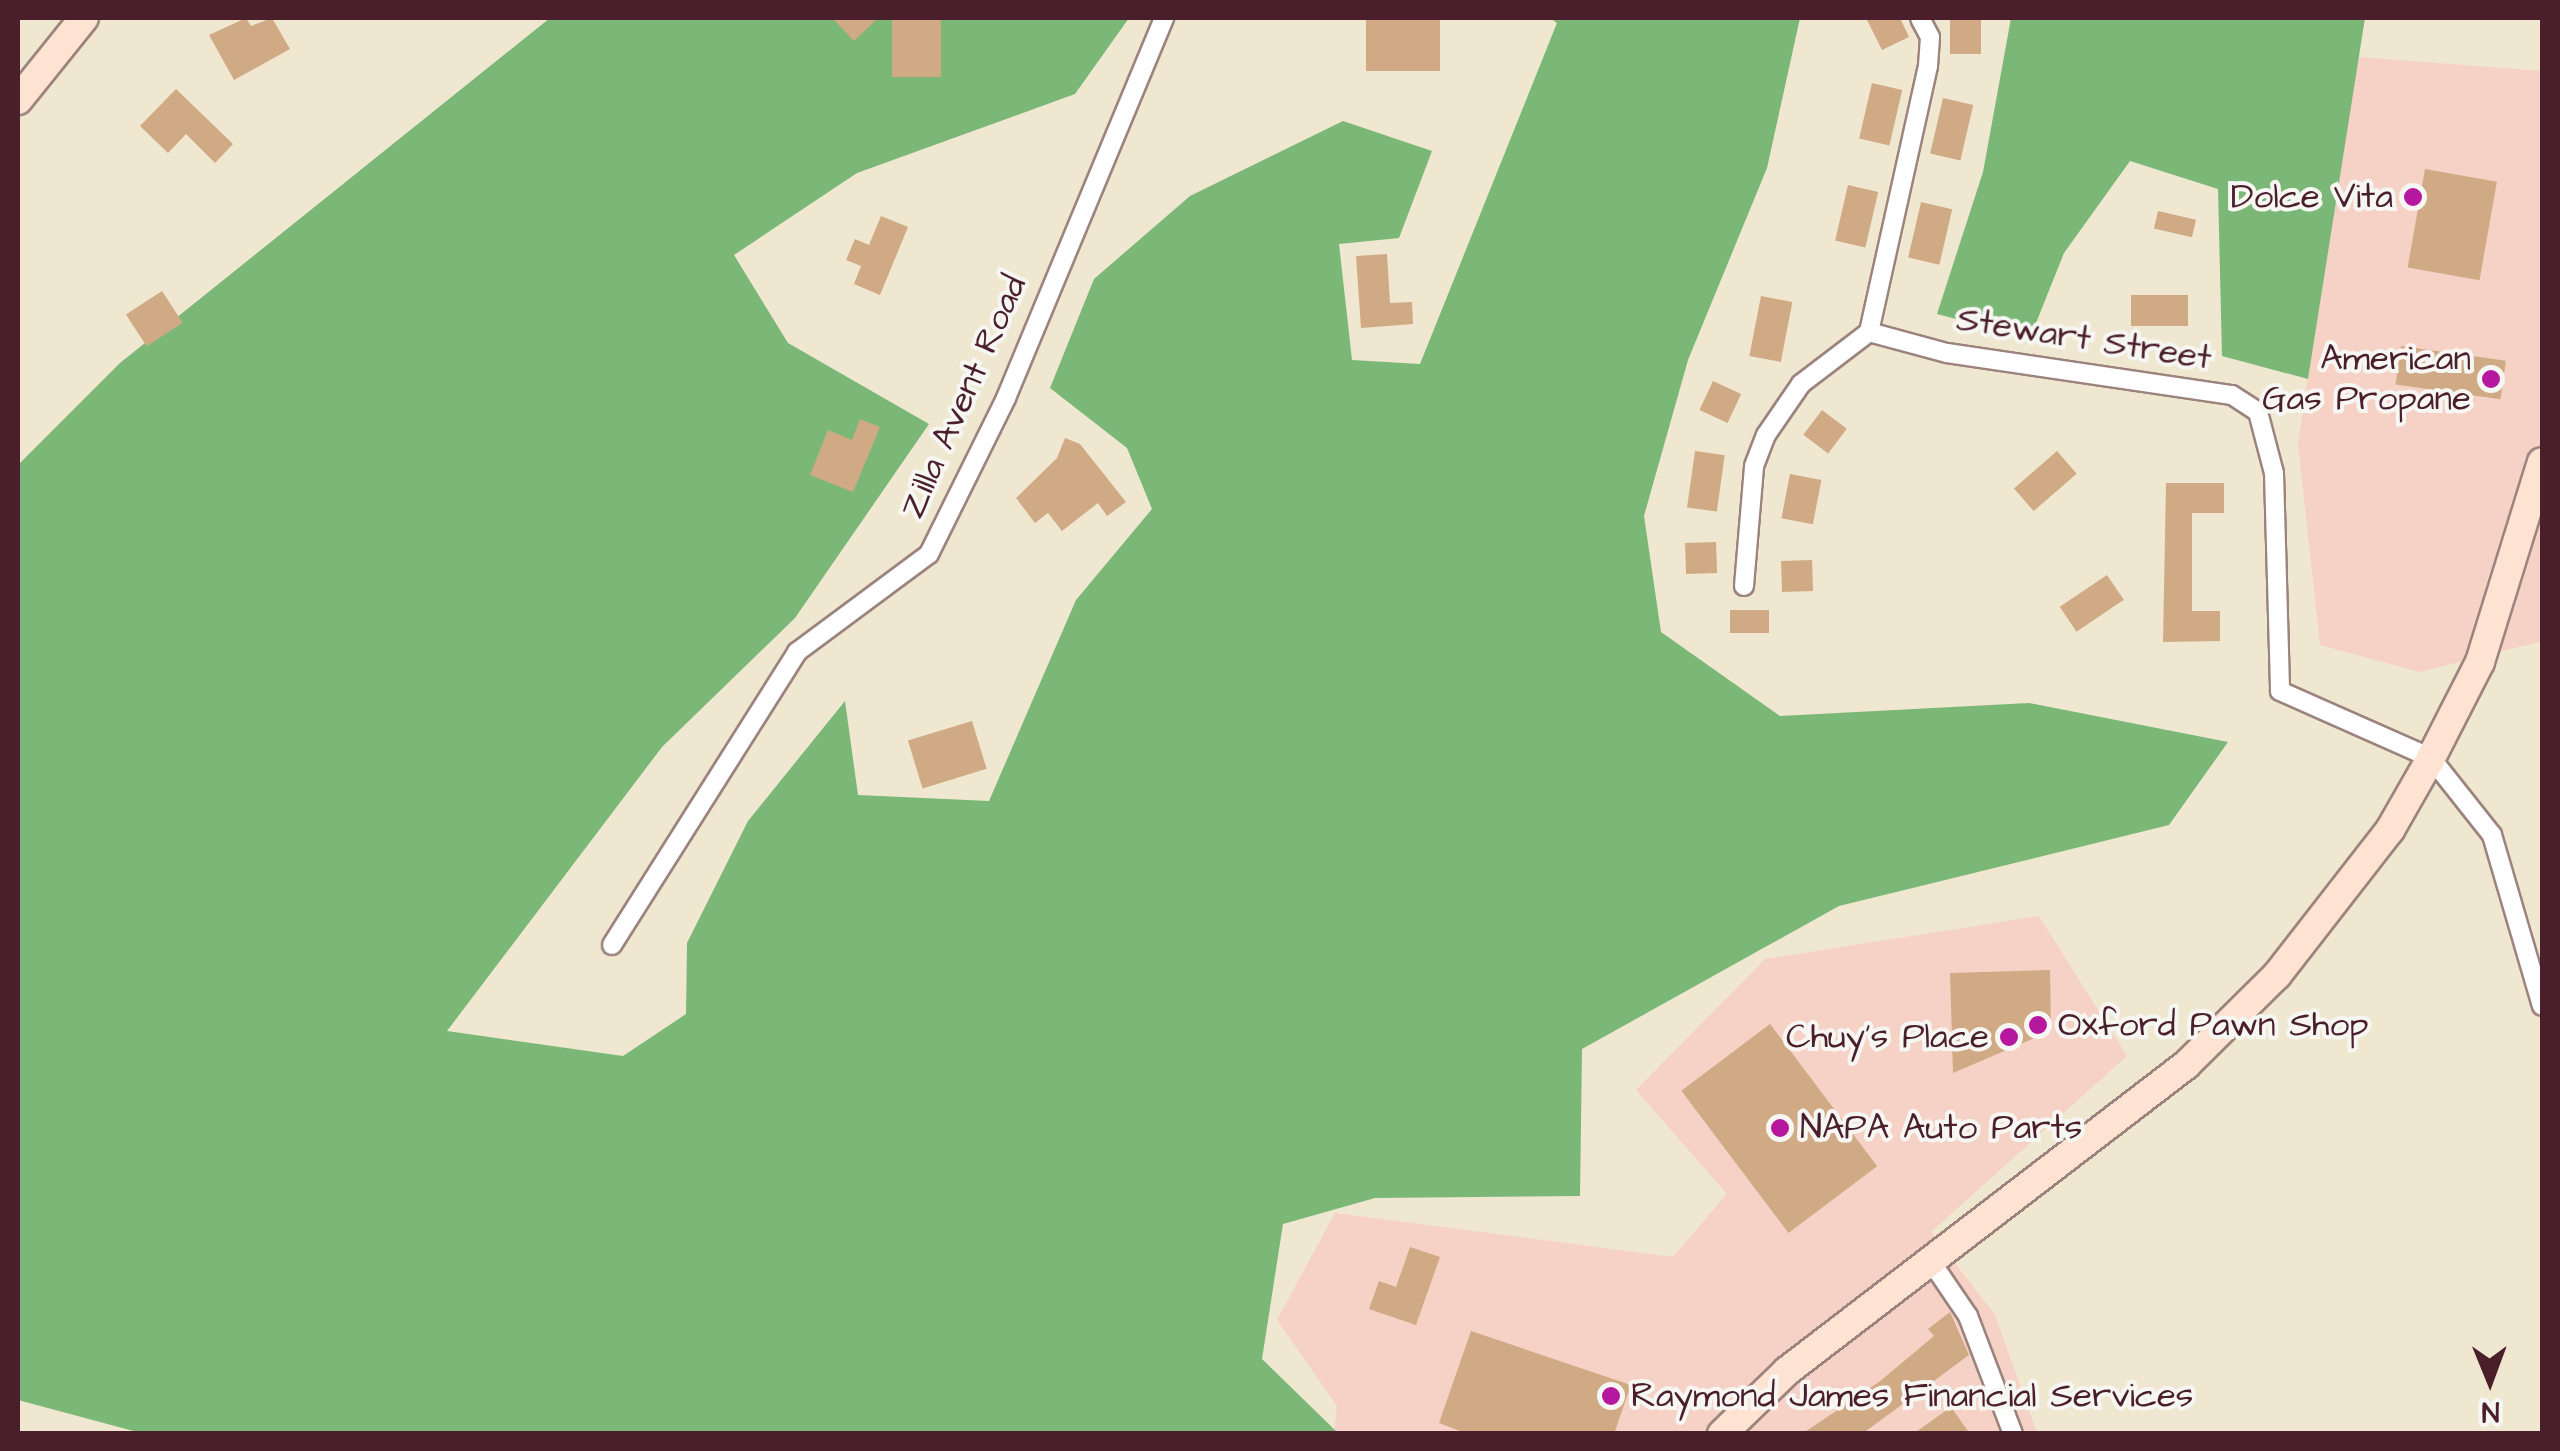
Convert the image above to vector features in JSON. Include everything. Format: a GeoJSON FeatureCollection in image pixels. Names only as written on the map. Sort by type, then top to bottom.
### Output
{"type":"FeatureCollection","features":[{"type":"Feature","properties":{"kind":"street"},"geometry":{"type":"LineString","coordinates":[[18,100],[84,18]]}},
{"type":"Feature","properties":{"kind":"street","name":"Zilla Avent Road"},"geometry":{"type":"LineString","coordinates":[[612,945],[798,652],[929,554],[1006,398],[1164,18]]}},
{"type":"Feature","properties":{"kind":"street"},"geometry":{"type":"LineString","coordinates":[[1744,586],[1754,466],[1766,435],[1800,384],[1869,332],[1928,66],[1930,37],[1920,18]]}},
{"type":"Feature","properties":{"kind":"street","name":"Stewart Street"},"geometry":{"type":"LineString","coordinates":[[1869,332],[1947,353],[2232,395],[2258,412],[2274,474],[2280,691],[2432,758]]}},
{"type":"Feature","properties":{"kind":"street"},"geometry":{"type":"LineString","coordinates":[[1722,1434],[1787,1371],[2186,1065],[2277,975],[2390,830],[2432,758],[2480,662],[2542,462]]}},
{"type":"Feature","properties":{"kind":"street"},"geometry":{"type":"LineString","coordinates":[[2432,758],[2492,835],[2542,1006]]}},
{"type":"Feature","properties":{"kind":"street"},"geometry":{"type":"LineString","coordinates":[[1930,1260],[1968,1316],[2013,1434]]}},
{"type":"Feature","properties":{"kind":"shaded area"},"geometry":{"type":"Polygon","coordinates":[[[2358,57],[2542,71],[2542,641],[2420,672],[2320,645],[2298,444],[2358,57]]]}},
{"type":"Feature","properties":{"kind":"shaded area"},"geometry":{"type":"Polygon","coordinates":[[[2039,916],[2127,1056],[1931,1232],[1995,1315],[2037,1433],[1334,1433],[1337,1406],[1277,1320],[1335,1213],[1673,1257],[1727,1194],[1636,1090],[1765,959],[2039,916]]]}},
{"type":"Feature","properties":{"kind":"green space"},"geometry":{"type":"Polygon","coordinates":[[[550,18],[1129,18],[1075,94],[857,173],[734,255],[788,343],[929,424],[795,618],[662,747],[447,1031],[623,1056],[686,1014],[687,943],[748,821],[845,701],[858,795],[989,801],[1076,600],[1152,509],[1127,448],[1050,388],[1094,279],[1190,196],[1343,121],[1432,151],[1399,238],[1339,244],[1352,360],[1420,364],[1557,23],[1550,18],[1800,18],[1767,168],[1688,360],[1644,516],[1661,632],[1780,716],[2029,703],[2228,742],[2169,825],[1839,906],[1582,1049],[1580,1196],[1375,1198],[1283,1224],[1262,1359],[1338,1433],[141,1433],[18,1400],[18,465],[120,363],[550,18]]]}},
{"type":"Feature","properties":{"kind":"green space"},"geometry":{"type":"Polygon","coordinates":[[[2011,18],[2365,18],[2308,379],[2222,356],[2218,189],[2130,161],[2064,253],[2030,338],[1937,314],[1983,172],[2011,18]]]}},
{"type":"Feature","properties":{"kind":"building"},"geometry":{"type":"Polygon","coordinates":[[[246,18],[251,26],[272,18],[290,49],[234,80],[209,35],[246,18]]]}},
{"type":"Feature","properties":{"kind":"building"},"geometry":{"type":"Polygon","coordinates":[[[832,18],[878,18],[854,41],[832,18]]]}},
{"type":"Feature","properties":{"kind":"building"},"geometry":{"type":"Polygon","coordinates":[[[892,18],[941,18],[941,77],[892,77],[892,18]]]}},
{"type":"Feature","properties":{"kind":"building"},"geometry":{"type":"Polygon","coordinates":[[[1366,18],[1440,18],[1440,71],[1366,71],[1366,18]]]}},
{"type":"Feature","properties":{"kind":"building"},"geometry":{"type":"Polygon","coordinates":[[[1866,18],[1900,18],[1909,37],[1882,50],[1866,18]]]}},
{"type":"Feature","properties":{"kind":"building"},"geometry":{"type":"Polygon","coordinates":[[[1950,18],[1981,18],[1981,54],[1950,54],[1950,18]]]}},
{"type":"Feature","properties":{"kind":"building"},"geometry":{"type":"Polygon","coordinates":[[[1872,83],[1902,90],[1889,146],[1859,139],[1872,83]]]}},
{"type":"Feature","properties":{"kind":"building"},"geometry":{"type":"Polygon","coordinates":[[[176,89],[233,144],[215,163],[186,134],[168,153],[140,126],[176,89]]]}},
{"type":"Feature","properties":{"kind":"building"},"geometry":{"type":"Polygon","coordinates":[[[1943,98],[1973,105],[1960,161],[1930,154],[1943,98]]]}},
{"type":"Feature","properties":{"kind":"building"},"geometry":{"type":"Polygon","coordinates":[[[2425,169],[2497,182],[2480,280],[2408,267],[2425,169]]]}},
{"type":"Feature","properties":{"kind":"building"},"geometry":{"type":"Polygon","coordinates":[[[1848,185],[1878,192],[1865,248],[1835,241],[1848,185]]]}},
{"type":"Feature","properties":{"kind":"building"},"geometry":{"type":"Polygon","coordinates":[[[1921,202],[1952,209],[1939,265],[1908,258],[1921,202]]]}},
{"type":"Feature","properties":{"kind":"building"},"geometry":{"type":"Polygon","coordinates":[[[2158,211],[2196,220],[2192,237],[2154,229],[2158,211]]]}},
{"type":"Feature","properties":{"kind":"building"},"geometry":{"type":"Polygon","coordinates":[[[881,216],[908,227],[880,295],[854,284],[861,266],[846,260],[855,239],[869,245],[881,216]]]}},
{"type":"Feature","properties":{"kind":"building"},"geometry":{"type":"Polygon","coordinates":[[[1387,254],[1390,303],[1412,302],[1413,324],[1361,328],[1356,256],[1387,254]]]}},
{"type":"Feature","properties":{"kind":"building"},"geometry":{"type":"Polygon","coordinates":[[[162,291],[183,323],[147,346],[126,314],[162,291]]]}},
{"type":"Feature","properties":{"kind":"building"},"geometry":{"type":"Polygon","coordinates":[[[2131,295],[2188,295],[2188,326],[2131,326],[2131,295]]]}},
{"type":"Feature","properties":{"kind":"building"},"geometry":{"type":"Polygon","coordinates":[[[1761,296],[1792,302],[1781,362],[1749,356],[1761,296]]]}},
{"type":"Feature","properties":{"kind":"building"},"geometry":{"type":"Polygon","coordinates":[[[2401,346],[2506,361],[2501,399],[2396,385],[2401,346]]]}},
{"type":"Feature","properties":{"kind":"building"},"geometry":{"type":"Polygon","coordinates":[[[1713,381],[1741,394],[1728,423],[1699,410],[1713,381]]]}},
{"type":"Feature","properties":{"kind":"building"},"geometry":{"type":"Polygon","coordinates":[[[1822,410],[1847,429],[1828,453],[1803,435],[1822,410]]]}},
{"type":"Feature","properties":{"kind":"building"},"geometry":{"type":"Polygon","coordinates":[[[860,419],[880,427],[853,492],[810,475],[828,430],[852,440],[860,419]]]}},
{"type":"Feature","properties":{"kind":"building"},"geometry":{"type":"Polygon","coordinates":[[[1065,438],[1080,444],[1126,502],[1107,516],[1098,503],[1062,531],[1048,513],[1035,523],[1016,498],[1057,458],[1065,438]]]}},
{"type":"Feature","properties":{"kind":"building"},"geometry":{"type":"Polygon","coordinates":[[[1695,451],[1725,455],[1717,512],[1687,507],[1695,451]]]}},
{"type":"Feature","properties":{"kind":"building"},"geometry":{"type":"Polygon","coordinates":[[[2057,451],[2077,474],[2034,511],[2014,488],[2057,451]]]}},
{"type":"Feature","properties":{"kind":"building"},"geometry":{"type":"Polygon","coordinates":[[[1790,474],[1821,480],[1813,524],[1781,518],[1790,474]]]}},
{"type":"Feature","properties":{"kind":"building"},"geometry":{"type":"Polygon","coordinates":[[[2166,483],[2224,483],[2224,513],[2192,513],[2192,611],[2220,611],[2220,641],[2163,642],[2166,483]]]}},
{"type":"Feature","properties":{"kind":"building"},"geometry":{"type":"Polygon","coordinates":[[[1716,542],[1717,573],[1686,574],[1685,543],[1716,542]]]}},
{"type":"Feature","properties":{"kind":"building"},"geometry":{"type":"Polygon","coordinates":[[[1812,560],[1813,591],[1782,592],[1781,561],[1812,560]]]}},
{"type":"Feature","properties":{"kind":"building"},"geometry":{"type":"Polygon","coordinates":[[[2107,575],[2124,600],[2077,632],[2060,607],[2107,575]]]}},
{"type":"Feature","properties":{"kind":"building"},"geometry":{"type":"Polygon","coordinates":[[[1730,610],[1769,610],[1769,633],[1730,633],[1730,610]]]}},
{"type":"Feature","properties":{"kind":"building"},"geometry":{"type":"Polygon","coordinates":[[[972,721],[987,769],[923,788],[908,741],[972,721]]]}},
{"type":"Feature","properties":{"kind":"building"},"geometry":{"type":"Polygon","coordinates":[[[2050,970],[2051,1031],[1953,1073],[1950,973],[2050,970]]]}},
{"type":"Feature","properties":{"kind":"building","name":"NAPA Auto Parts"},"geometry":{"type":"Polygon","coordinates":[[[1770,1024],[1877,1166],[1788,1233],[1681,1091],[1770,1024]]]}},
{"type":"Feature","properties":{"kind":"building"},"geometry":{"type":"Polygon","coordinates":[[[1410,1247],[1440,1257],[1416,1325],[1369,1309],[1379,1281],[1396,1287],[1410,1247]]]}},
{"type":"Feature","properties":{"kind":"building"},"geometry":{"type":"Polygon","coordinates":[[[1950,1312],[1969,1355],[1862,1434],[1802,1434],[1879,1382],[1934,1336],[1928,1329],[1950,1312]]]}},
{"type":"Feature","properties":{"kind":"building"},"geometry":{"type":"Polygon","coordinates":[[[1471,1331],[1631,1385],[1614,1434],[1468,1434],[1439,1423],[1471,1331]]]}},
{"type":"Feature","properties":{"kind":"building"},"geometry":{"type":"Polygon","coordinates":[[[1951,1407],[1970,1434],[1913,1434],[1951,1407]]]}},
{"type":"Feature","properties":{"kind":"place","name":"Dolce Vita"},"geometry":{"type":"Point","coordinates":[2413,197]}},
{"type":"Feature","properties":{"kind":"place","name":"American Gas Propane"},"geometry":{"type":"Point","coordinates":[2491,379]}},
{"type":"Feature","properties":{"kind":"place","name":"Oxford Pawn Shop"},"geometry":{"type":"Point","coordinates":[2038,1025]}},
{"type":"Feature","properties":{"kind":"place","name":"Chuy's Place"},"geometry":{"type":"Point","coordinates":[2009,1037]}},
{"type":"Feature","properties":{"kind":"place","name":"NAPA Auto Parts"},"geometry":{"type":"Point","coordinates":[1780,1128]}},
{"type":"Feature","properties":{"kind":"place","name":"Raymond James Financial Services"},"geometry":{"type":"Point","coordinates":[1611,1396]}}]}
